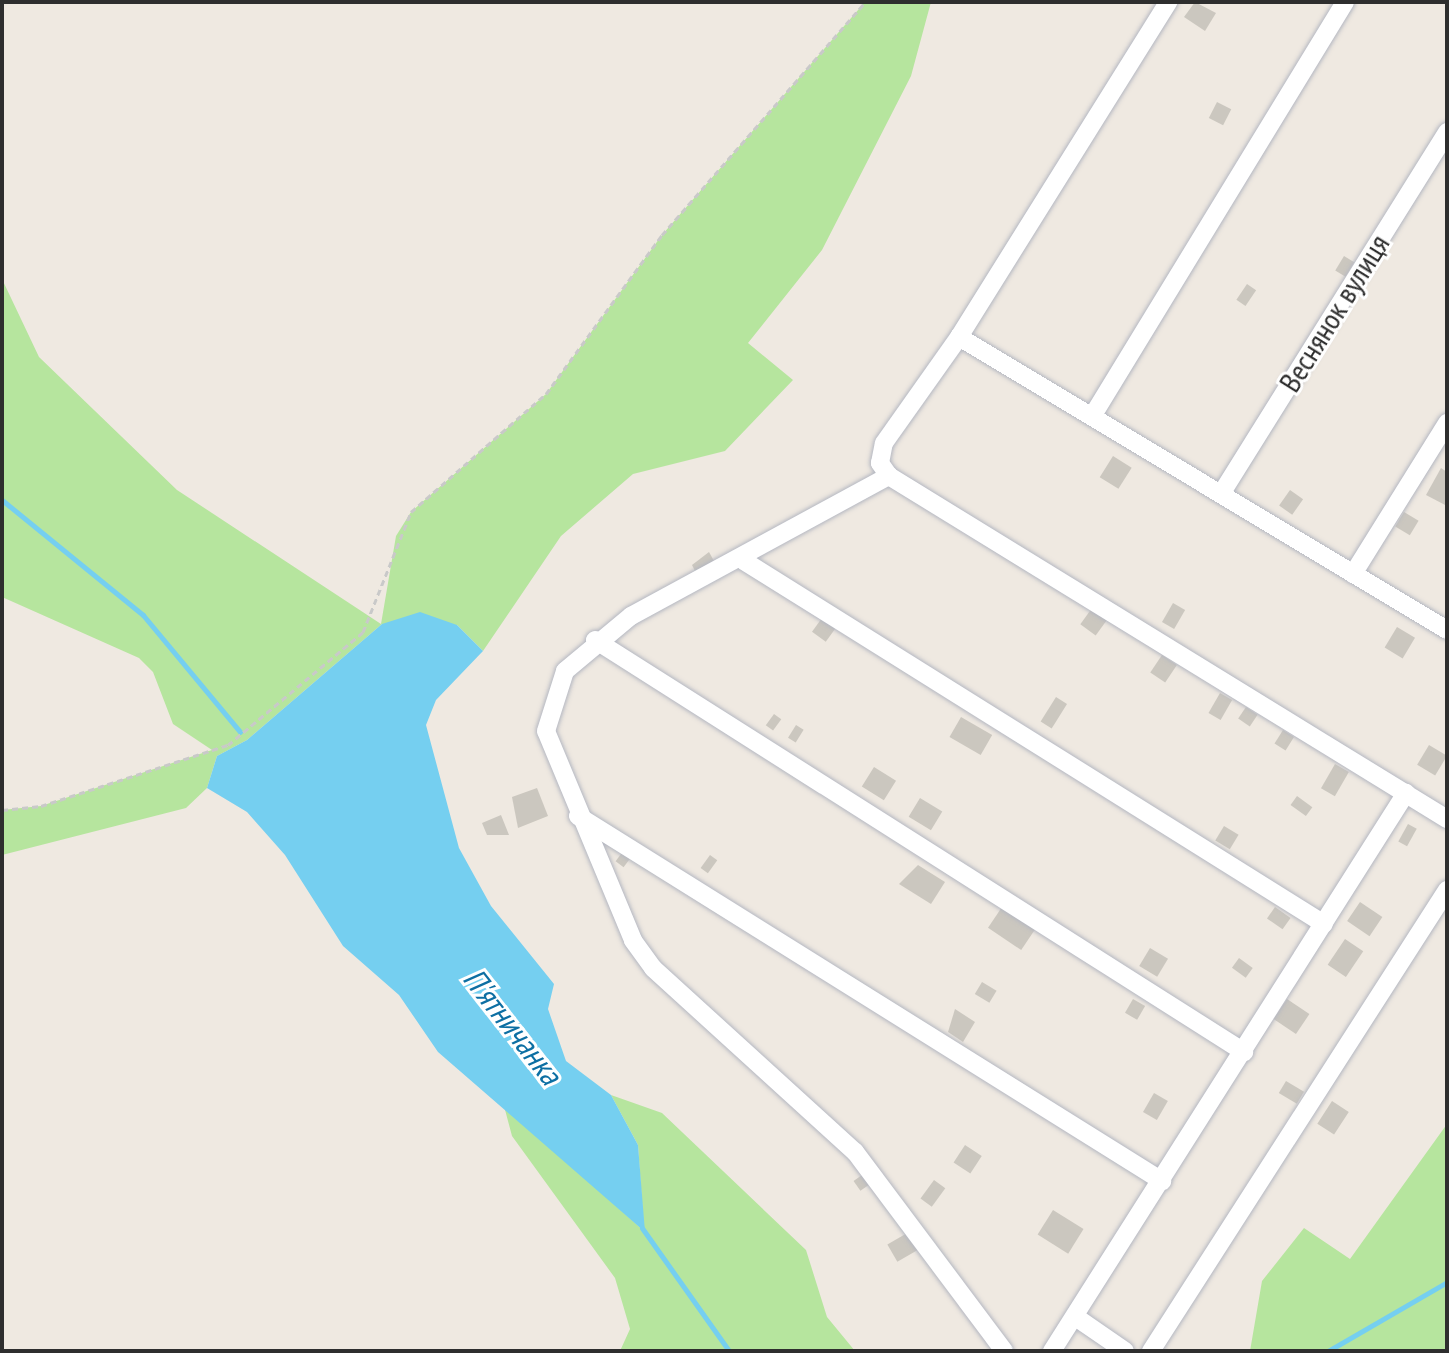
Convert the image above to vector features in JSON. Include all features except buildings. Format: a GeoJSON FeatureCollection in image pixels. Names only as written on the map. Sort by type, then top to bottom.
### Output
{"type":"FeatureCollection","features":[{"type":"Feature","properties":{"kind":"street"},"geometry":{"type":"LineString","coordinates":[[1168,2],[959,337],[884,443],[880,463],[889,476],[1447,819]]}},
{"type":"Feature","properties":{"kind":"street"},"geometry":{"type":"LineString","coordinates":[[1093,415],[1345,2]]}},
{"type":"Feature","properties":{"kind":"street","name":"Веснянок вулиця"},"geometry":{"type":"LineString","coordinates":[[1221,494],[1447,132]]}},
{"type":"Feature","properties":{"kind":"street"},"geometry":{"type":"LineString","coordinates":[[959,337],[1447,630]]}},
{"type":"Feature","properties":{"kind":"street"},"geometry":{"type":"LineString","coordinates":[[1353,574],[1447,423]]}},
{"type":"Feature","properties":{"kind":"street"},"geometry":{"type":"LineString","coordinates":[[889,476],[744,561],[595,640],[565,671],[546,715],[551,749],[578,816],[653,968],[855,1152],[1004,1351]]}},
{"type":"Feature","properties":{"kind":"street"},"geometry":{"type":"LineString","coordinates":[[744,561],[1324,924]]}},
{"type":"Feature","properties":{"kind":"street"},"geometry":{"type":"LineString","coordinates":[[595,640],[1244,1052]]}},
{"type":"Feature","properties":{"kind":"street"},"geometry":{"type":"LineString","coordinates":[[1052,1351],[1077,1318],[1406,793]]}},
{"type":"Feature","properties":{"kind":"street"},"geometry":{"type":"LineString","coordinates":[[578,816],[1162,1181]]}},
{"type":"Feature","properties":{"kind":"street"},"geometry":{"type":"LineString","coordinates":[[1151,1351],[1447,890]]}},
{"type":"Feature","properties":{"kind":"street"},"geometry":{"type":"LineString","coordinates":[[1077,1318],[1125,1351]]}},
{"type":"Feature","properties":{"kind":"path"},"geometry":{"type":"LineString","coordinates":[[2,810],[41,806],[228,745],[363,632],[411,512],[546,394],[662,235],[865,2]]}},
{"type":"Feature","properties":{"kind":"green space"},"geometry":{"type":"Polygon","coordinates":[[[865,2],[931,2],[911,76],[822,250],[748,343],[793,380],[725,451],[633,474],[561,536],[483,651],[457,625],[382,624],[247,740],[217,756],[207,788],[186,808],[2,855],[2,810],[41,806],[212,750],[173,724],[153,672],[139,658],[2,597],[2,279],[39,357],[177,490],[381,624],[396,536],[411,512],[546,394],[662,235],[865,2]]]}},
{"type":"Feature","properties":{"kind":"green space"},"geometry":{"type":"Polygon","coordinates":[[[611,1095],[662,1113],[806,1250],[827,1317],[855,1351],[620,1351],[630,1329],[615,1278],[512,1136],[504,1106],[644,1231],[638,1145],[611,1095]]]}},
{"type":"Feature","properties":{"kind":"green space"},"geometry":{"type":"Polygon","coordinates":[[[1447,1124],[1447,1351],[1250,1351],[1262,1281],[1304,1228],[1350,1259],[1447,1124]]]}},
{"type":"Feature","properties":{"kind":"water"},"geometry":{"type":"Polygon","coordinates":[[[420,612],[457,625],[483,651],[436,700],[426,725],[459,848],[491,906],[554,984],[548,1009],[566,1061],[611,1095],[638,1145],[645,1232],[438,1052],[399,995],[343,946],[285,855],[247,812],[207,788],[217,756],[247,740],[382,624],[420,612]]]}},
{"type":"Feature","properties":{"kind":"waterway","name":"П'ятничанка"},"geometry":{"type":"LineString","coordinates":[[2,500],[143,615],[240,732]]}},
{"type":"Feature","properties":{"kind":"waterway","name":"П'ятничанка"},"geometry":{"type":"LineString","coordinates":[[642,1228],[729,1351]]}},
{"type":"Feature","properties":{"kind":"waterway"},"geometry":{"type":"LineString","coordinates":[[1328,1351],[1447,1282]]}}]}
